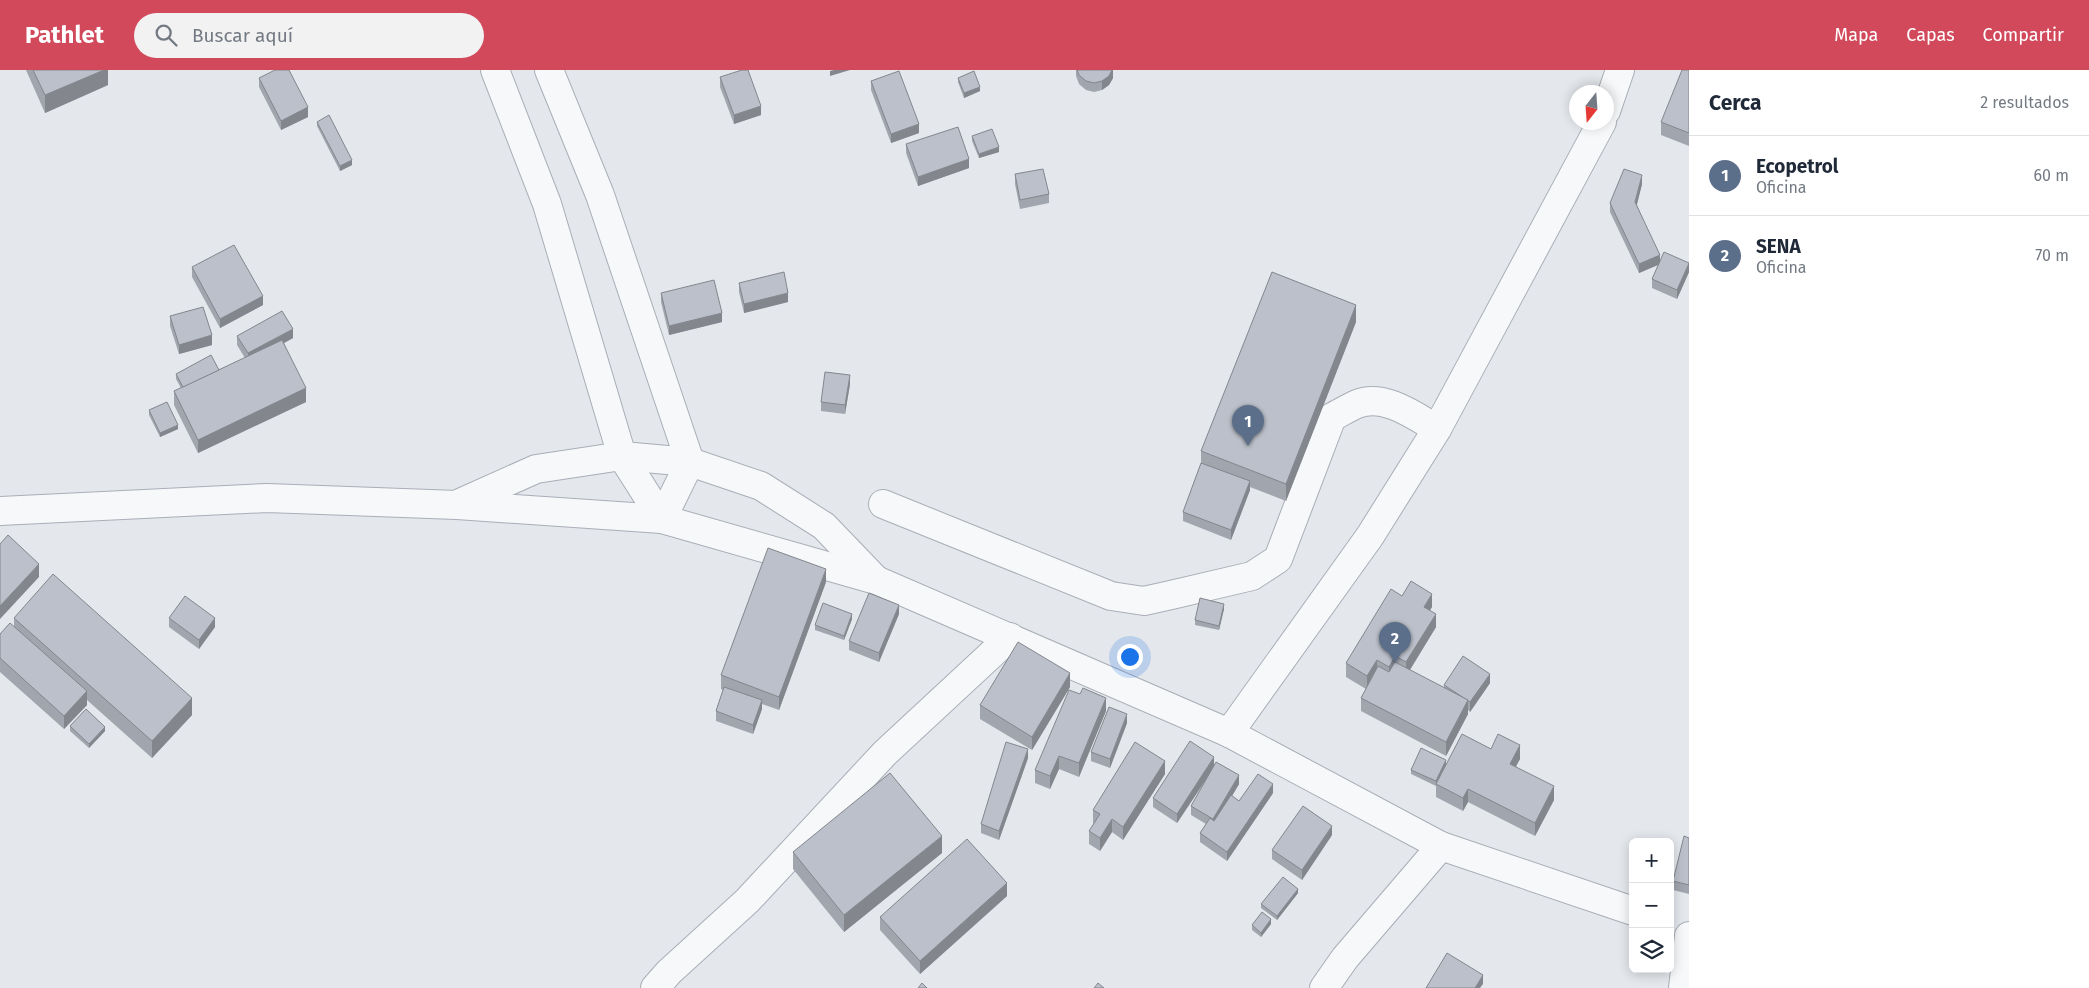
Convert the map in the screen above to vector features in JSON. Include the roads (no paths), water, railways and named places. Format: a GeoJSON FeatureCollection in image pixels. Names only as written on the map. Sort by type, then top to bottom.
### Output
{"type":"FeatureCollection","features":[{"type":"Feature","properties":{"kind":"street"},"geometry":{"type":"LineString","coordinates":[[495,70],[547,204],[622,456],[662,519]]}},
{"type":"Feature","properties":{"kind":"street"},"geometry":{"type":"LineString","coordinates":[[549,70],[600,195],[690,462],[662,519]]}},
{"type":"Feature","properties":{"kind":"street"},"geometry":{"type":"LineString","coordinates":[[1614,88],[1620,70]]}},
{"type":"Feature","properties":{"kind":"street"},"geometry":{"type":"LineString","coordinates":[[1229,733],[1370,536],[1438,429],[1598,130]]}},
{"type":"Feature","properties":{"kind":"street"},"geometry":{"type":"LineString","coordinates":[[882,504],[1111,596],[1144,601],[1252,576],[1278,559],[1332,417],[1358,404],[1376,401],[1408,412],[1438,429]]}},
{"type":"Feature","properties":{"kind":"street"},"geometry":{"type":"LineString","coordinates":[[457,505],[536,469],[622,456],[690,462],[760,486],[824,526],[876,580]]}},
{"type":"Feature","properties":{"kind":"street"},"geometry":{"type":"LineString","coordinates":[[0,511],[267,498],[457,505],[662,519],[876,580],[1229,733],[1441,846],[1629,910]]}},
{"type":"Feature","properties":{"kind":"street"},"geometry":{"type":"LineString","coordinates":[[655,988],[669,972],[747,901],[885,753],[1010,637]]}},
{"type":"Feature","properties":{"kind":"street"},"geometry":{"type":"LineString","coordinates":[[1324,988],[1345,958],[1441,846]]}},
{"type":"Feature","properties":{"kind":"street"},"geometry":{"type":"LineString","coordinates":[[1674,925],[1689,930]]}},
{"type":"Feature","properties":{"kind":"street"},"geometry":{"type":"LineString","coordinates":[[1684,988],[1689,936]]}},
{"type":"Feature","properties":{"kind":"place","name":"Ecopetrol"},"geometry":{"type":"Point","coordinates":[1248,446]}},
{"type":"Feature","properties":{"kind":"place","name":"SENA"},"geometry":{"type":"Point","coordinates":[1395,663]}}]}
